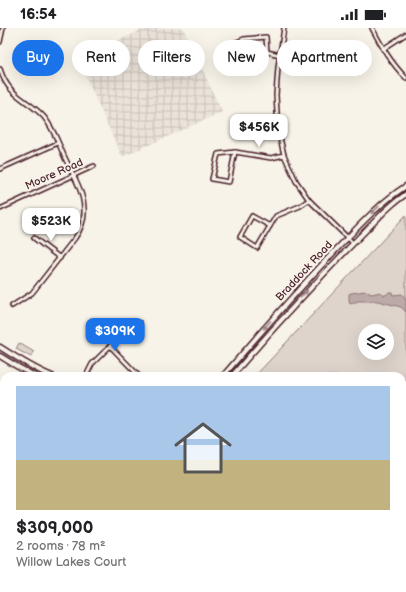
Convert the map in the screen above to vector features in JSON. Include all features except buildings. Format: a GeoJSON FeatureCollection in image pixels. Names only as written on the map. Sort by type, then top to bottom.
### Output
{"type":"FeatureCollection","features":[{"type":"Feature","properties":{"kind":"main road","name":"Braddock Road"},"geometry":{"type":"LineString","coordinates":[[226,372],[280,309],[348,238],[385,201],[406,186]]}},
{"type":"Feature","properties":{"kind":"main road","name":"Braddock Road"},"geometry":{"type":"LineString","coordinates":[[236,372],[301,298],[353,243],[384,212],[406,194]]}},
{"type":"Feature","properties":{"kind":"main road"},"geometry":{"type":"LineString","coordinates":[[0,347],[15,358],[42,372]]}},
{"type":"Feature","properties":{"kind":"main road"},"geometry":{"type":"LineString","coordinates":[[0,356],[27,372]]}},
{"type":"Feature","properties":{"kind":"street"},"geometry":{"type":"LineString","coordinates":[[0,42],[3,28]]}},
{"type":"Feature","properties":{"kind":"street"},"geometry":{"type":"LineString","coordinates":[[282,40],[284,28]]}},
{"type":"Feature","properties":{"kind":"street"},"geometry":{"type":"LineString","coordinates":[[372,28],[383,49],[406,78]]}},
{"type":"Feature","properties":{"kind":"street"},"geometry":{"type":"LineString","coordinates":[[383,49],[406,34]]}},
{"type":"Feature","properties":{"kind":"street"},"geometry":{"type":"LineString","coordinates":[[266,37],[267,52],[260,52],[235,66],[225,47],[244,39],[266,37]]}},
{"type":"Feature","properties":{"kind":"street"},"geometry":{"type":"LineString","coordinates":[[0,69],[3,78],[10,89],[44,117],[51,127],[83,200],[84,208],[84,218],[78,234],[32,293],[12,306]]}},
{"type":"Feature","properties":{"kind":"street"},"geometry":{"type":"LineString","coordinates":[[278,76],[277,119],[284,155],[296,181],[309,200],[353,243]]}},
{"type":"Feature","properties":{"kind":"street"},"geometry":{"type":"LineString","coordinates":[[0,169],[58,143]]}},
{"type":"Feature","properties":{"kind":"street"},"geometry":{"type":"LineString","coordinates":[[235,152],[229,182],[212,179],[218,154],[235,152],[271,158],[284,155]]}},
{"type":"Feature","properties":{"kind":"street","name":"Moore Road"},"geometry":{"type":"LineString","coordinates":[[0,209],[94,166]]}},
{"type":"Feature","properties":{"kind":"street"},"geometry":{"type":"LineString","coordinates":[[270,226],[252,216],[240,237],[258,248],[276,216],[300,206],[309,200]]}},
{"type":"Feature","properties":{"kind":"street"},"geometry":{"type":"LineString","coordinates":[[34,238],[60,258]]}},
{"type":"Feature","properties":{"kind":"street"},"geometry":{"type":"LineString","coordinates":[[88,372],[92,364],[129,327],[140,323]]}},
{"type":"Feature","properties":{"kind":"street"},"geometry":{"type":"LineString","coordinates":[[110,346],[135,372]]}},
{"type":"Feature","properties":{"kind":"shaded area"},"geometry":{"type":"Polygon","coordinates":[[[146,28],[183,28],[189,40],[138,40],[138,76],[205,75],[222,112],[122,157],[86,76],[130,76],[130,40],[120,40],[146,28]]]}},
{"type":"Feature","properties":{"kind":"shaded area"},"geometry":{"type":"Polygon","coordinates":[[[366,291],[371,294],[381,292],[386,295],[389,292],[392,292],[393,295],[402,294],[406,299],[406,312],[401,307],[378,301],[358,301],[350,304],[349,294],[366,291]]]}},
{"type":"Feature","properties":{"kind":"green space"},"geometry":{"type":"Polygon","coordinates":[[[406,215],[406,372],[259,372],[406,215]]]}},
{"type":"Feature","properties":{"kind":"green space"},"geometry":{"type":"Polygon","coordinates":[[[19,343],[34,352],[31,357],[16,349],[19,343]]]}}]}
